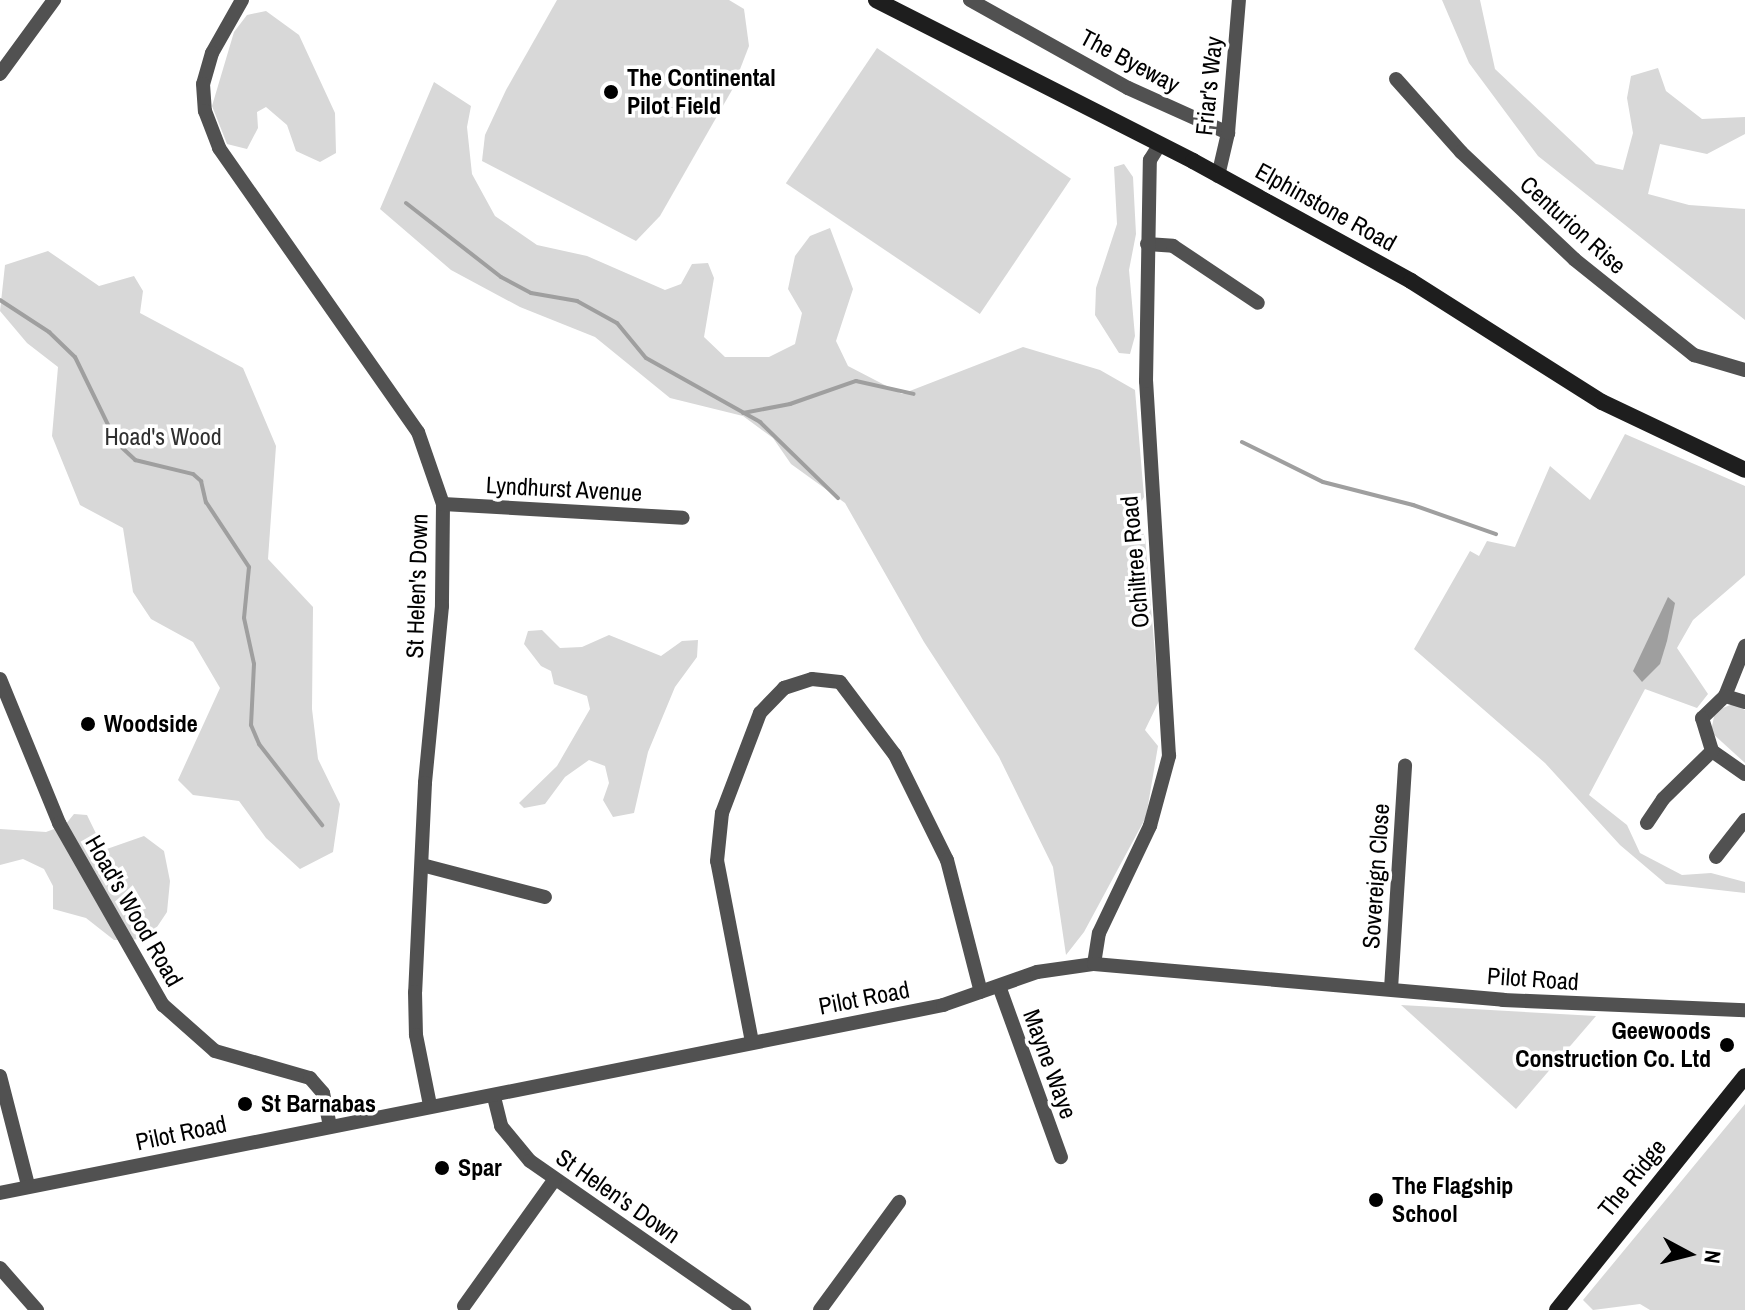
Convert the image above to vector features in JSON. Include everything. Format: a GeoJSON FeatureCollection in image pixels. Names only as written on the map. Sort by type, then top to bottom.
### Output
{"type":"FeatureCollection","features":[{"type":"Feature","properties":{"kind":"street"},"geometry":{"type":"LineString","coordinates":[[0,74],[54,0]]}},
{"type":"Feature","properties":{"kind":"street","name":"St Helen's Down"},"geometry":{"type":"LineString","coordinates":[[242,0],[212,53],[203,84],[205,111],[219,148],[418,432],[443,504],[442,606],[422,865],[416,1035],[430,1105]]}},
{"type":"Feature","properties":{"kind":"street","name":"Elphinstone Road"},"geometry":{"type":"LineString","coordinates":[[876,0],[1160,144],[1411,281],[1602,402],[1745,470]]}},
{"type":"Feature","properties":{"kind":"street","name":"The Byeway"},"geometry":{"type":"LineString","coordinates":[[970,0],[1128,88],[1228,133]]}},
{"type":"Feature","properties":{"kind":"street","name":"Friar's Way"},"geometry":{"type":"LineString","coordinates":[[1218,176],[1228,133],[1239,0]]}},
{"type":"Feature","properties":{"kind":"street","name":"Centurion Rise"},"geometry":{"type":"LineString","coordinates":[[1396,79],[1451,142],[1574,259],[1694,355],[1745,370]]}},
{"type":"Feature","properties":{"kind":"street","name":"Ochiltree Road"},"geometry":{"type":"LineString","coordinates":[[1094,964],[1099,933],[1150,826],[1169,756],[1147,451],[1150,160],[1160,144]]}},
{"type":"Feature","properties":{"kind":"street"},"geometry":{"type":"LineString","coordinates":[[1147,244],[1173,246],[1258,303]]}},
{"type":"Feature","properties":{"kind":"street","name":"Lyndhurst Avenue"},"geometry":{"type":"LineString","coordinates":[[443,504],[683,518]]}},
{"type":"Feature","properties":{"kind":"street"},"geometry":{"type":"LineString","coordinates":[[1745,646],[1725,696],[1702,718],[1712,751],[1745,774]]}},
{"type":"Feature","properties":{"kind":"street","name":"Hoad's Wood Road"},"geometry":{"type":"LineString","coordinates":[[0,679],[59,823],[163,1005],[215,1051],[310,1078],[323,1093],[330,1125]]}},
{"type":"Feature","properties":{"kind":"street"},"geometry":{"type":"LineString","coordinates":[[752,1042],[725,924],[717,861],[722,813],[760,713],[784,688],[812,679],[840,682],[895,755],[947,860],[981,992]]}},
{"type":"Feature","properties":{"kind":"street"},"geometry":{"type":"LineString","coordinates":[[1725,696],[1745,702]]}},
{"type":"Feature","properties":{"kind":"street"},"geometry":{"type":"LineString","coordinates":[[1647,823],[1669,803],[1712,751]]}},
{"type":"Feature","properties":{"kind":"street","name":"Sovereign Close"},"geometry":{"type":"LineString","coordinates":[[1391,989],[1405,765]]}},
{"type":"Feature","properties":{"kind":"street"},"geometry":{"type":"LineString","coordinates":[[1716,857],[1745,820]]}},
{"type":"Feature","properties":{"kind":"street"},"geometry":{"type":"LineString","coordinates":[[422,865],[545,897]]}},
{"type":"Feature","properties":{"kind":"street","name":"Pilot Road"},"geometry":{"type":"LineString","coordinates":[[0,1193],[430,1105],[494,1097],[943,1005],[1037,972],[1094,964],[1603,1006],[1745,1010]]}},
{"type":"Feature","properties":{"kind":"street","name":"Mayne Waye"},"geometry":{"type":"LineString","coordinates":[[999,986],[1061,1157]]}},
{"type":"Feature","properties":{"kind":"street"},"geometry":{"type":"LineString","coordinates":[[0,1076],[28,1185]]}},
{"type":"Feature","properties":{"kind":"street","name":"The Ridge"},"geometry":{"type":"LineString","coordinates":[[1557,1310],[1745,1076]]}},
{"type":"Feature","properties":{"kind":"street","name":"St Helen's Down"},"geometry":{"type":"LineString","coordinates":[[494,1097],[512,1144],[555,1179],[744,1310]]}},
{"type":"Feature","properties":{"kind":"street"},"geometry":{"type":"LineString","coordinates":[[464,1306],[555,1179]]}},
{"type":"Feature","properties":{"kind":"street"},"geometry":{"type":"LineString","coordinates":[[820,1310],[899,1202]]}},
{"type":"Feature","properties":{"kind":"street"},"geometry":{"type":"LineString","coordinates":[[0,1268],[37,1310]]}},
{"type":"Feature","properties":{"kind":"green space","name":"The Continental Pilot Field"},"geometry":{"type":"Polygon","coordinates":[[[557,0],[729,0],[744,9],[749,46],[732,90],[660,216],[636,241],[482,161],[485,135],[506,90],[557,0]]]}},
{"type":"Feature","properties":{"kind":"green space"},"geometry":{"type":"Polygon","coordinates":[[[1442,0],[1480,0],[1495,69],[1596,164],[1623,170],[1633,133],[1627,98],[1631,76],[1658,68],[1666,91],[1702,119],[1745,117],[1745,134],[1707,154],[1660,144],[1648,194],[1689,205],[1745,209],[1745,320],[1538,156],[1469,63],[1442,0]]]}},
{"type":"Feature","properties":{"kind":"green space"},"geometry":{"type":"Polygon","coordinates":[[[266,11],[299,35],[335,113],[336,153],[320,162],[296,151],[287,125],[266,107],[257,112],[258,128],[247,149],[227,144],[212,106],[234,32],[247,15],[266,11]]]}},
{"type":"Feature","properties":{"kind":"green space"},"geometry":{"type":"Polygon","coordinates":[[[877,48],[1071,179],[980,314],[786,183],[877,48]]]}},
{"type":"Feature","properties":{"kind":"green space"},"geometry":{"type":"Polygon","coordinates":[[[434,82],[471,106],[467,127],[472,174],[495,216],[537,245],[587,256],[665,290],[681,284],[692,264],[708,263],[714,278],[704,337],[725,357],[769,357],[795,344],[802,313],[788,289],[795,256],[810,236],[830,228],[853,289],[836,341],[848,366],[902,394],[1023,347],[1100,370],[1135,390],[1144,497],[1139,505],[1130,505],[1145,537],[1159,701],[1145,730],[1158,746],[1146,817],[1084,932],[1066,955],[1053,867],[999,757],[924,642],[845,503],[791,464],[773,438],[743,416],[670,398],[595,337],[520,307],[451,270],[380,209],[434,82]]]}},
{"type":"Feature","properties":{"kind":"green space"},"geometry":{"type":"Polygon","coordinates":[[[1124,164],[1133,177],[1136,234],[1129,270],[1135,336],[1130,354],[1119,353],[1095,315],[1096,288],[1117,224],[1114,167],[1124,164]]]}},
{"type":"Feature","properties":{"kind":"green space","name":"Hoad's Wood"},"geometry":{"type":"Polygon","coordinates":[[[48,251],[99,286],[134,276],[143,291],[140,313],[243,368],[276,446],[268,559],[313,607],[312,709],[318,759],[340,804],[333,852],[300,869],[266,838],[239,801],[193,795],[178,780],[220,688],[193,642],[151,619],[133,592],[123,528],[80,505],[52,436],[58,367],[27,343],[0,311],[5,265],[48,251]]]}},
{"type":"Feature","properties":{"kind":"green space"},"geometry":{"type":"Polygon","coordinates":[[[1625,434],[1745,486],[1745,575],[1693,620],[1677,648],[1708,694],[1697,708],[1645,689],[1589,795],[1627,825],[1640,853],[1682,875],[1711,873],[1745,882],[1745,893],[1666,884],[1620,845],[1545,763],[1414,649],[1470,551],[1479,556],[1487,541],[1515,547],[1550,466],[1590,500],[1625,434]]]}},
{"type":"Feature","properties":{"kind":"green space"},"geometry":{"type":"Polygon","coordinates":[[[542,630],[560,648],[582,647],[609,635],[661,656],[682,641],[698,640],[697,657],[675,687],[648,752],[634,813],[613,817],[603,800],[609,783],[605,766],[589,760],[565,777],[545,804],[524,808],[519,803],[557,766],[590,709],[587,696],[554,684],[551,671],[541,666],[524,644],[528,631],[542,630]]]}},
{"type":"Feature","properties":{"kind":"green space"},"geometry":{"type":"Polygon","coordinates":[[[1733,704],[1745,710],[1745,763],[1711,732],[1715,711],[1733,704]]]}},
{"type":"Feature","properties":{"kind":"green space"},"geometry":{"type":"Polygon","coordinates":[[[74,814],[87,815],[104,850],[144,836],[164,851],[170,881],[167,912],[149,939],[114,940],[86,918],[53,909],[53,886],[44,869],[23,859],[0,865],[0,829],[46,832],[65,825],[74,814]]]}},
{"type":"Feature","properties":{"kind":"green space"},"geometry":{"type":"Polygon","coordinates":[[[1401,1005],[1596,1016],[1516,1109],[1401,1005]]]}},
{"type":"Feature","properties":{"kind":"green space"},"geometry":{"type":"Polygon","coordinates":[[[1745,1104],[1745,1310],[1650,1310],[1640,1304],[1593,1310],[1583,1300],[1745,1104]]]}},
{"type":"Feature","properties":{"kind":"shaded area"},"geometry":{"type":"Polygon","coordinates":[[[1668,597],[1675,603],[1660,664],[1642,682],[1633,671],[1668,597]]]}},
{"type":"Feature","properties":{"kind":"waterway"},"geometry":{"type":"LineString","coordinates":[[406,203],[501,277],[531,293],[577,301],[617,323],[646,358],[760,422],[838,498]]}},
{"type":"Feature","properties":{"kind":"waterway"},"geometry":{"type":"LineString","coordinates":[[0,300],[49,332],[75,357],[117,443],[135,460],[193,474],[201,481],[206,502],[249,567],[244,618],[254,664],[251,725],[259,744],[322,825]]}},
{"type":"Feature","properties":{"kind":"waterway"},"geometry":{"type":"LineString","coordinates":[[743,413],[790,404],[856,381],[914,394]]}},
{"type":"Feature","properties":{"kind":"waterway"},"geometry":{"type":"LineString","coordinates":[[1242,442],[1323,482],[1413,505],[1496,534]]}},
{"type":"Feature","properties":{"kind":"place","name":"The Continental Pilot Field"},"geometry":{"type":"Point","coordinates":[611,92]}},
{"type":"Feature","properties":{"kind":"place","name":"Woodside"},"geometry":{"type":"Point","coordinates":[88,724]}},
{"type":"Feature","properties":{"kind":"place","name":"Geewoods Construction Co. Ltd"},"geometry":{"type":"Point","coordinates":[1727,1045]}},
{"type":"Feature","properties":{"kind":"place","name":"St Barnabas"},"geometry":{"type":"Point","coordinates":[245,1104]}},
{"type":"Feature","properties":{"kind":"place","name":"Spar"},"geometry":{"type":"Point","coordinates":[442,1168]}},
{"type":"Feature","properties":{"kind":"place","name":"The Flagship School"},"geometry":{"type":"Point","coordinates":[1376,1200]}}]}
